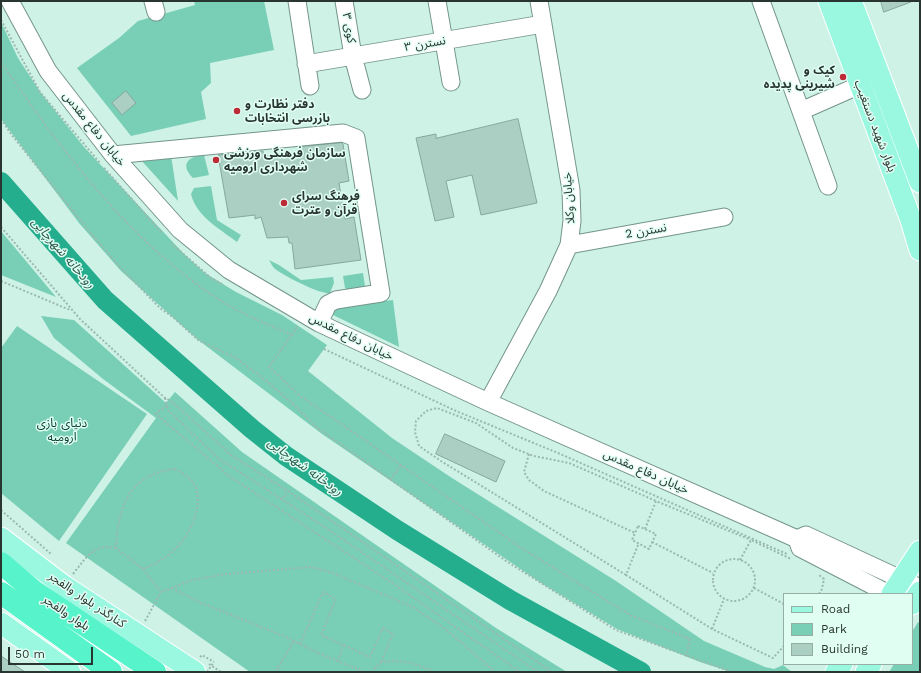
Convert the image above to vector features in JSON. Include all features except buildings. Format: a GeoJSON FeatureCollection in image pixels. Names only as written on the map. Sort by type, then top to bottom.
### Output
{"type":"FeatureCollection","features":[{"type":"Feature","properties":{"kind":"highway","name":"بلوار والفجر"},"geometry":{"type":"LineString","coordinates":[[1,563],[35,592],[155,672]]}},
{"type":"Feature","properties":{"kind":"highway","name":"بلوار والفجر"},"geometry":{"type":"LineString","coordinates":[[1,594],[111,672]]}},
{"type":"Feature","properties":{"kind":"main road","name":"بلوار شهید دستغیب"},"geometry":{"type":"LineString","coordinates":[[829,1],[911,220],[920,250]]}},
{"type":"Feature","properties":{"kind":"main road","name":"بلوار شهید دستغیب"},"geometry":{"type":"LineString","coordinates":[[851,1],[920,182]]}},
{"type":"Feature","properties":{"kind":"main road","name":"کنارگذر بلوار والفجر"},"geometry":{"type":"LineString","coordinates":[[1,538],[69,576],[197,660]]}},
{"type":"Feature","properties":{"kind":"main road"},"geometry":{"type":"LineString","coordinates":[[901,588],[920,551]]}},
{"type":"Feature","properties":{"kind":"main road"},"geometry":{"type":"LineString","coordinates":[[913,603],[920,592]]}},
{"type":"Feature","properties":{"kind":"main road"},"geometry":{"type":"LineString","coordinates":[[1,623],[70,672]]}},
{"type":"Feature","properties":{"kind":"street","name":"خیابان دفاع مقدس"},"geometry":{"type":"LineString","coordinates":[[10,1],[48,72],[114,156],[180,230],[229,270],[319,323],[488,402],[797,539],[806,535],[901,588]]}},
{"type":"Feature","properties":{"kind":"street"},"geometry":{"type":"LineString","coordinates":[[297,1],[310,86]]}},
{"type":"Feature","properties":{"kind":"street","name":"کوی ۳"},"geometry":{"type":"LineString","coordinates":[[344,1],[353,56],[362,90]]}},
{"type":"Feature","properties":{"kind":"street"},"geometry":{"type":"LineString","coordinates":[[437,1],[451,82]]}},
{"type":"Feature","properties":{"kind":"street","name":"خیابان وکلا"},"geometry":{"type":"LineString","coordinates":[[488,402],[548,291],[569,245],[572,220],[570,190],[539,1]]}},
{"type":"Feature","properties":{"kind":"street"},"geometry":{"type":"LineString","coordinates":[[761,1],[828,186]]}},
{"type":"Feature","properties":{"kind":"street","name":"نسترن ۳"},"geometry":{"type":"LineString","coordinates":[[306,64],[543,24]]}},
{"type":"Feature","properties":{"kind":"street"},"geometry":{"type":"LineString","coordinates":[[801,111],[860,86]]}},
{"type":"Feature","properties":{"kind":"street"},"geometry":{"type":"LineString","coordinates":[[114,156],[343,133],[356,138],[381,293],[336,300],[328,304],[319,323]]}},
{"type":"Feature","properties":{"kind":"street","name":"نسترن 2"},"geometry":{"type":"LineString","coordinates":[[569,245],[724,217]]}},
{"type":"Feature","properties":{"kind":"path"},"geometry":{"type":"LineString","coordinates":[[1,62],[2,67],[71,158],[120,214],[159,254],[219,300],[292,335]]}},
{"type":"Feature","properties":{"kind":"path"},"geometry":{"type":"LineString","coordinates":[[1,119],[88,230],[160,308],[198,340],[236,358],[294,405],[316,428],[506,561],[616,630],[732,672]]}},
{"type":"Feature","properties":{"kind":"path"},"geometry":{"type":"LineString","coordinates":[[1,227],[71,310],[109,348],[232,456],[288,491],[552,672]]}},
{"type":"Feature","properties":{"kind":"path"},"geometry":{"type":"LineString","coordinates":[[1,281],[71,310]]}},
{"type":"Feature","properties":{"kind":"path"},"geometry":{"type":"LineString","coordinates":[[298,325],[269,367],[299,395],[523,549],[630,615],[690,639],[686,656]]}},
{"type":"Feature","properties":{"kind":"path"},"geometry":{"type":"LineString","coordinates":[[324,349],[456,411],[647,491],[795,558]]}},
{"type":"Feature","properties":{"kind":"path"},"geometry":{"type":"LineString","coordinates":[[165,398],[168,410],[218,458],[282,499],[538,672]]}},
{"type":"Feature","properties":{"kind":"path"},"geometry":{"type":"LineString","coordinates":[[166,405],[156,414],[229,476],[398,587],[520,672]]}},
{"type":"Feature","properties":{"kind":"path"},"geometry":{"type":"LineString","coordinates":[[783,647],[773,658],[712,629],[436,458],[419,446],[415,432],[416,421],[426,411],[437,408],[476,424],[513,448],[550,460],[568,463],[751,540],[793,560]]}},
{"type":"Feature","properties":{"kind":"path"},"geometry":{"type":"LineString","coordinates":[[529,454],[524,472],[528,480],[544,491],[635,533]]}},
{"type":"Feature","properties":{"kind":"path"},"geometry":{"type":"LineString","coordinates":[[390,480],[401,465]]}},
{"type":"Feature","properties":{"kind":"path"},"geometry":{"type":"LineString","coordinates":[[116,548],[118,522],[121,508],[128,496],[139,484],[151,475],[164,470],[175,469],[188,478],[194,483],[199,501],[196,513],[185,536],[176,549],[164,558],[143,569]]}},
{"type":"Feature","properties":{"kind":"path"},"geometry":{"type":"LineString","coordinates":[[282,499],[288,491]]}},
{"type":"Feature","properties":{"kind":"path"},"geometry":{"type":"LineString","coordinates":[[645,529],[656,501]]}},
{"type":"Feature","properties":{"kind":"path"},"geometry":{"type":"LineString","coordinates":[[1,510],[52,555]]}},
{"type":"Feature","properties":{"kind":"path"},"geometry":{"type":"LineString","coordinates":[[638,526],[645,529],[656,534],[649,549],[638,545],[632,540],[638,526]]}},
{"type":"Feature","properties":{"kind":"path"},"geometry":{"type":"LineString","coordinates":[[740,560],[751,540]]}},
{"type":"Feature","properties":{"kind":"path"},"geometry":{"type":"LineString","coordinates":[[652,542],[713,573]]}},
{"type":"Feature","properties":{"kind":"path"},"geometry":{"type":"LineString","coordinates":[[626,575],[638,545]]}},
{"type":"Feature","properties":{"kind":"path"},"geometry":{"type":"LineString","coordinates":[[69,576],[95,549],[106,546],[116,548],[143,569],[161,592]]}},
{"type":"Feature","properties":{"kind":"path"},"geometry":{"type":"LineString","coordinates":[[727,560],[740,560],[751,568],[755,581],[754,588],[744,599],[731,602],[724,600],[715,591],[713,586],[713,573],[721,563],[727,560]]}},
{"type":"Feature","properties":{"kind":"path"},"geometry":{"type":"LineString","coordinates":[[145,626],[161,592],[192,580],[226,574],[311,567],[340,576],[414,607],[448,631],[495,672]]}},
{"type":"Feature","properties":{"kind":"path"},"geometry":{"type":"LineString","coordinates":[[814,570],[824,579],[820,593]]}},
{"type":"Feature","properties":{"kind":"path"},"geometry":{"type":"LineString","coordinates":[[171,588],[200,602],[365,672]]}},
{"type":"Feature","properties":{"kind":"path"},"geometry":{"type":"LineString","coordinates":[[754,588],[783,603]]}},
{"type":"Feature","properties":{"kind":"path"},"geometry":{"type":"LineString","coordinates":[[300,644],[323,592],[336,599],[321,635],[370,657],[383,628],[393,634],[381,662],[372,672]]}},
{"type":"Feature","properties":{"kind":"path"},"geometry":{"type":"LineString","coordinates":[[712,629],[724,600]]}},
{"type":"Feature","properties":{"kind":"path"},"geometry":{"type":"LineString","coordinates":[[282,672],[277,669],[294,641]]}},
{"type":"Feature","properties":{"kind":"path"},"geometry":{"type":"LineString","coordinates":[[338,661],[343,645]]}},
{"type":"Feature","properties":{"kind":"path"},"geometry":{"type":"LineString","coordinates":[[197,660],[214,662],[207,672]]}},
{"type":"Feature","properties":{"kind":"path"},"geometry":{"type":"LineString","coordinates":[[197,660],[221,672]]}},
{"type":"Feature","properties":{"kind":"path"},"geometry":{"type":"LineString","coordinates":[[381,662],[399,660],[422,666],[433,672]]}},
{"type":"Feature","properties":{"kind":"green space"},"geometry":{"type":"Polygon","coordinates":[[[194,1],[264,1],[274,50],[210,63],[211,83],[201,92],[206,119],[131,136],[77,68],[119,38],[138,21],[195,5],[194,1]]]}},
{"type":"Feature","properties":{"kind":"green space"},"geometry":{"type":"Polygon","coordinates":[[[1,22],[18,58],[41,93],[84,147],[184,254],[205,273],[236,292],[282,315],[327,345],[308,371],[392,438],[452,478],[616,581],[704,641],[765,667],[774,669],[783,665],[792,672],[731,672],[700,662],[617,629],[541,583],[322,434],[197,339],[121,271],[79,223],[1,119],[1,22]]]}},
{"type":"Feature","properties":{"kind":"green space"},"geometry":{"type":"Polygon","coordinates":[[[171,155],[178,201],[141,160],[171,155]]]}},
{"type":"Feature","properties":{"kind":"green space"},"geometry":{"type":"Polygon","coordinates":[[[204,155],[209,175],[193,178],[186,165],[190,159],[204,155]]]}},
{"type":"Feature","properties":{"kind":"green space"},"geometry":{"type":"Polygon","coordinates":[[[211,186],[217,220],[241,235],[237,242],[216,227],[203,215],[194,202],[191,194],[194,188],[211,186]]]}},
{"type":"Feature","properties":{"kind":"green space"},"geometry":{"type":"Polygon","coordinates":[[[1,231],[56,297],[1,275],[1,231]]]}},
{"type":"Feature","properties":{"kind":"green space"},"geometry":{"type":"Polygon","coordinates":[[[269,260],[301,280],[333,277],[334,283],[330,293],[325,293],[310,288],[293,280],[274,268],[269,260]]]}},
{"type":"Feature","properties":{"kind":"green space"},"geometry":{"type":"Polygon","coordinates":[[[363,273],[365,286],[360,292],[349,291],[345,288],[343,276],[363,273]]]}},
{"type":"Feature","properties":{"kind":"green space"},"geometry":{"type":"Polygon","coordinates":[[[393,300],[399,347],[331,314],[333,307],[393,300]]]}},
{"type":"Feature","properties":{"kind":"green space"},"geometry":{"type":"Polygon","coordinates":[[[41,316],[74,320],[166,403],[175,392],[242,452],[496,628],[567,672],[250,672],[66,543],[156,418],[103,379],[54,338],[41,316]]]}},
{"type":"Feature","properties":{"kind":"green space","name":"دنیای بازی ارومیه"},"geometry":{"type":"Polygon","coordinates":[[[17,326],[147,414],[59,541],[1,493],[1,348],[17,326]]]}},
{"type":"Feature","properties":{"kind":"green space"},"geometry":{"type":"Polygon","coordinates":[[[918,622],[920,623],[920,672],[889,672],[893,665],[913,665],[913,630],[918,622]]]}},
{"type":"Feature","properties":{"kind":"waterway","name":"رودخانه شهرچایی"},"geometry":{"type":"LineString","coordinates":[[1,182],[105,300],[252,429],[286,456],[397,530],[510,600],[641,672]]}},
{"type":"Feature","properties":{"kind":"place","name":"کیک و شیرینی پدیده"},"geometry":{"type":"Point","coordinates":[843,77]}},
{"type":"Feature","properties":{"kind":"place","name":"دفتر نظارت و بازرسی انتخابات"},"geometry":{"type":"Point","coordinates":[237,111]}},
{"type":"Feature","properties":{"kind":"place","name":"سازمان فرهنگی ورزشی شهرداری ارومیه"},"geometry":{"type":"Point","coordinates":[216,160]}},
{"type":"Feature","properties":{"kind":"place","name":"فرهنگ سرای قرآن و عترت"},"geometry":{"type":"Point","coordinates":[284,203]}}]}
